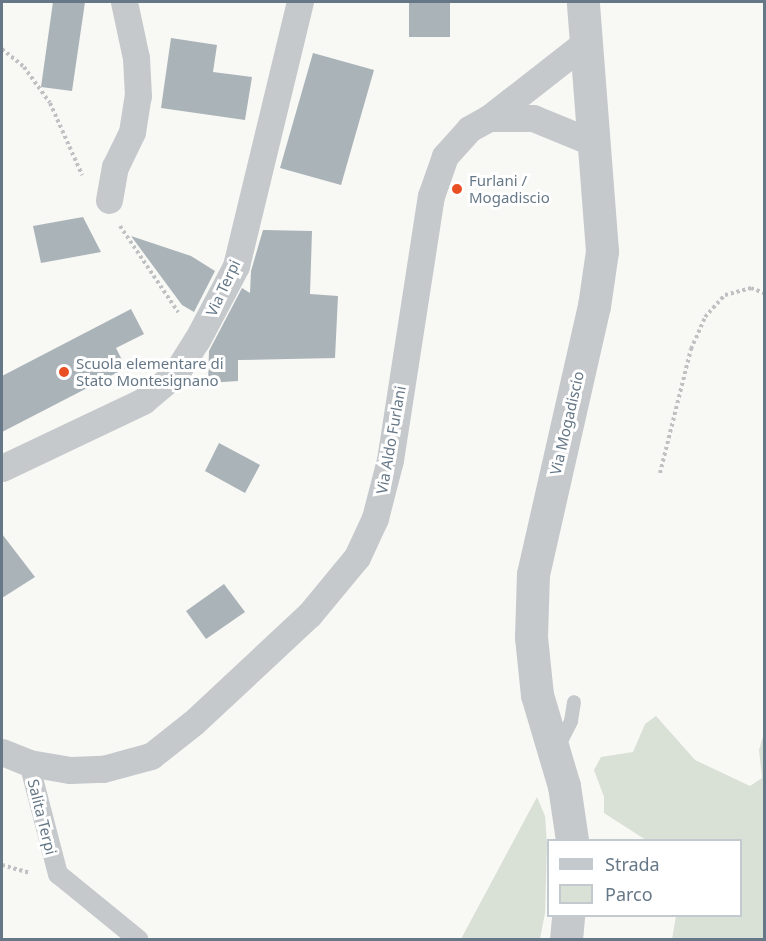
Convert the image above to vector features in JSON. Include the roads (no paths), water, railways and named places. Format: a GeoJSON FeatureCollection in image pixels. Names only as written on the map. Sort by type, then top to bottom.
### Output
{"type":"FeatureCollection","features":[{"type":"Feature","properties":{"kind":"street"},"geometry":{"type":"LineString","coordinates":[[109,200],[115,167],[132,132],[138,96],[136,58],[124,2]]}},
{"type":"Feature","properties":{"kind":"street","name":"Via Terpi"},"geometry":{"type":"LineString","coordinates":[[2,468],[143,401],[176,373],[197,340],[236,266],[300,2]]}},
{"type":"Feature","properties":{"kind":"street","name":"Via Mogadiscio"},"geometry":{"type":"LineString","coordinates":[[572,839],[572,823],[555,754],[537,695],[531,638],[533,574],[596,295],[602,251],[583,2]]}},
{"type":"Feature","properties":{"kind":"street","name":"Via Aldo Furlani"},"geometry":{"type":"LineString","coordinates":[[2,752],[29,764],[70,770],[103,769],[151,756],[193,723],[309,615],[357,557],[375,518],[390,460],[430,196],[445,156],[469,129],[489,118],[585,43]]}},
{"type":"Feature","properties":{"kind":"street"},"geometry":{"type":"LineString","coordinates":[[489,118],[533,118],[594,143]]}},
{"type":"Feature","properties":{"kind":"street","name":"Salita Terpi"},"geometry":{"type":"LineString","coordinates":[[29,764],[58,874],[139,939]]}},
{"type":"Feature","properties":{"kind":"street"},"geometry":{"type":"LineString","coordinates":[[566,939],[568,917]]}},
{"type":"Feature","properties":{"kind":"lane"},"geometry":{"type":"LineString","coordinates":[[555,754],[571,722],[574,702]]}},
{"type":"Feature","properties":{"kind":"place","name":"Furlani / Mogadiscio"},"geometry":{"type":"Point","coordinates":[457,189]}},
{"type":"Feature","properties":{"kind":"place","name":"Scuola elementare di Stato Montesignano"},"geometry":{"type":"Point","coordinates":[64,372]}}]}
